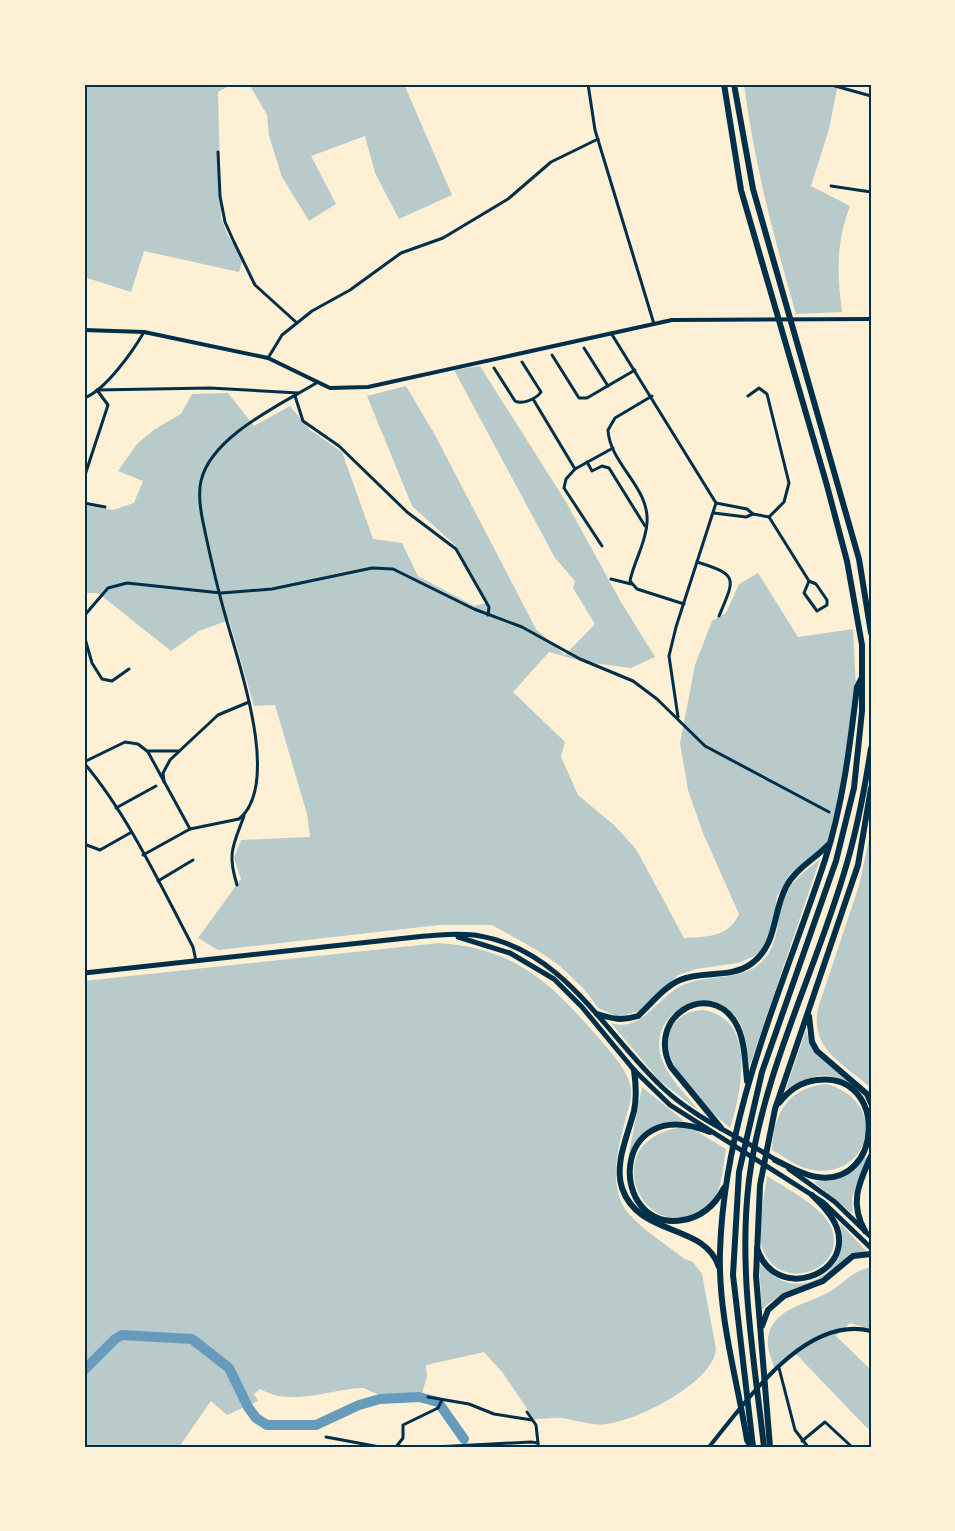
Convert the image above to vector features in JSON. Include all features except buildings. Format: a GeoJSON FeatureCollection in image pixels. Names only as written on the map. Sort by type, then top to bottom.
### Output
{"type":"FeatureCollection","features":[{"type":"Feature","properties":{"kind":"highway"},"geometry":{"type":"LineString","coordinates":[[724,84],[741,190],[847,561],[862,645],[862,711],[854,788],[839,851],[762,1072],[739,1172],[733,1275],[752,1447]]}},
{"type":"Feature","properties":{"kind":"highway"},"geometry":{"type":"LineString","coordinates":[[734,84],[753,189],[859,559],[871,633]]}},
{"type":"Feature","properties":{"kind":"highway"},"geometry":{"type":"LineString","coordinates":[[752,1447],[747,1440],[732,1370],[720,1255],[729,1166],[746,1088],[777,991],[830,842],[843,788],[857,687],[862,677]]}},
{"type":"Feature","properties":{"kind":"highway"},"geometry":{"type":"LineString","coordinates":[[764,1447],[744,1276],[744,1239],[749,1178],[774,1074],[847,864],[865,791],[871,748]]}},
{"type":"Feature","properties":{"kind":"highway"},"geometry":{"type":"LineString","coordinates":[[770,1447],[760,1333],[756,1245],[760,1185],[775,1109],[858,865],[871,788]]}},
{"type":"Feature","properties":{"kind":"highway"},"geometry":{"type":"LineString","coordinates":[[597,1014],[613,1019],[630,1019],[638,1016],[680,980],[732,972],[749,966],[758,958],[773,936],[785,887],[793,876],[830,842]]}},
{"type":"Feature","properties":{"kind":"highway"},"geometry":{"type":"LineString","coordinates":[[721,1128],[690,1092],[664,1055],[664,1034],[675,1016],[699,1004],[711,1004],[727,1011],[737,1024],[741,1035],[746,1088]]}},
{"type":"Feature","properties":{"kind":"highway"},"geometry":{"type":"LineString","coordinates":[[810,1004],[810,1032],[817,1051],[867,1094],[871,1103]]}},
{"type":"Feature","properties":{"kind":"highway"},"geometry":{"type":"LineString","coordinates":[[634,1070],[636,1094],[622,1151],[620,1171],[622,1188],[637,1212],[647,1220],[700,1242],[711,1251],[722,1276]]}},
{"type":"Feature","properties":{"kind":"highway"},"geometry":{"type":"LineString","coordinates":[[775,1109],[795,1086],[807,1081],[833,1080],[854,1091],[861,1098],[867,1110],[870,1129],[861,1156],[843,1172],[820,1178],[806,1175],[775,1160]]}},
{"type":"Feature","properties":{"kind":"highway"},"geometry":{"type":"LineString","coordinates":[[710,1132],[678,1123],[653,1130],[641,1140],[632,1154],[628,1171],[630,1185],[644,1208],[653,1215],[676,1221],[701,1215],[720,1196],[727,1182]]}},
{"type":"Feature","properties":{"kind":"highway"},"geometry":{"type":"LineString","coordinates":[[865,1231],[855,1206],[856,1193],[871,1156]]}},
{"type":"Feature","properties":{"kind":"highway"},"geometry":{"type":"LineString","coordinates":[[756,1245],[766,1266],[784,1278],[796,1280],[809,1278],[828,1266],[838,1243],[838,1230],[832,1216],[812,1195]]}},
{"type":"Feature","properties":{"kind":"highway"},"geometry":{"type":"LineString","coordinates":[[760,1333],[768,1310],[774,1303],[784,1296],[823,1281],[853,1256],[871,1254]]}},
{"type":"Feature","properties":{"kind":"main road"},"geometry":{"type":"LineString","coordinates":[[451,935],[510,953],[554,979],[582,1007],[634,1070],[670,1105],[812,1195],[834,1211],[871,1248]]}},
{"type":"Feature","properties":{"kind":"main road"},"geometry":{"type":"LineString","coordinates":[[84,973],[424,936],[479,935],[530,955],[571,986],[663,1088],[688,1108],[821,1190],[871,1237]]}},
{"type":"Feature","properties":{"kind":"street"},"geometry":{"type":"LineString","coordinates":[[588,84],[598,139],[654,324]]}},
{"type":"Feature","properties":{"kind":"street"},"geometry":{"type":"LineString","coordinates":[[828,84],[871,96]]}},
{"type":"Feature","properties":{"kind":"street"},"geometry":{"type":"LineString","coordinates":[[268,358],[279,340],[312,311],[350,290],[401,254],[443,238],[518,193],[551,162],[598,139]]}},
{"type":"Feature","properties":{"kind":"street"},"geometry":{"type":"LineString","coordinates":[[218,152],[220,196],[225,222],[234,242],[255,285],[297,323]]}},
{"type":"Feature","properties":{"kind":"street"},"geometry":{"type":"LineString","coordinates":[[831,186],[871,192]]}},
{"type":"Feature","properties":{"kind":"street"},"geometry":{"type":"LineString","coordinates":[[84,330],[144,332],[268,358],[330,388],[368,387],[680,319],[871,319]]}},
{"type":"Feature","properties":{"kind":"street"},"geometry":{"type":"LineString","coordinates":[[84,398],[97,390],[133,351],[144,332]]}},
{"type":"Feature","properties":{"kind":"street"},"geometry":{"type":"LineString","coordinates":[[610,333],[652,396],[716,503],[669,656],[678,719]]}},
{"type":"Feature","properties":{"kind":"street"},"geometry":{"type":"LineString","coordinates":[[584,348],[608,386]]}},
{"type":"Feature","properties":{"kind":"street"},"geometry":{"type":"LineString","coordinates":[[552,355],[579,398],[587,398],[635,370]]}},
{"type":"Feature","properties":{"kind":"street"},"geometry":{"type":"LineString","coordinates":[[494,368],[516,403],[533,399],[541,392],[522,362]]}},
{"type":"Feature","properties":{"kind":"street"},"geometry":{"type":"LineString","coordinates":[[237,885],[230,861],[231,852],[252,796],[256,776],[256,735],[200,505],[204,470],[233,436],[318,382]]}},
{"type":"Feature","properties":{"kind":"street"},"geometry":{"type":"LineString","coordinates":[[97,390],[210,388],[300,393]]}},
{"type":"Feature","properties":{"kind":"street"},"geometry":{"type":"LineString","coordinates":[[748,396],[759,388],[767,394],[789,483],[784,502],[769,517]]}},
{"type":"Feature","properties":{"kind":"street"},"geometry":{"type":"LineString","coordinates":[[84,478],[108,405],[97,390]]}},
{"type":"Feature","properties":{"kind":"street"},"geometry":{"type":"LineString","coordinates":[[295,396],[303,421],[339,446],[407,512],[456,549],[489,607],[488,615]]}},
{"type":"Feature","properties":{"kind":"street"},"geometry":{"type":"LineString","coordinates":[[631,584],[646,527],[646,508],[641,495],[613,448],[608,430],[615,418],[652,396]]}},
{"type":"Feature","properties":{"kind":"street"},"geometry":{"type":"LineString","coordinates":[[533,399],[575,469]]}},
{"type":"Feature","properties":{"kind":"street"},"geometry":{"type":"LineString","coordinates":[[602,546],[564,488],[564,482],[575,469],[613,448]]}},
{"type":"Feature","properties":{"kind":"street"},"geometry":{"type":"LineString","coordinates":[[587,462],[592,471],[602,466],[609,468],[646,527]]}},
{"type":"Feature","properties":{"kind":"street"},"geometry":{"type":"LineString","coordinates":[[84,503],[105,507]]}},
{"type":"Feature","properties":{"kind":"street"},"geometry":{"type":"LineString","coordinates":[[716,503],[747,509],[753,514],[769,517],[809,580],[816,584],[827,600],[826,605],[817,611],[804,593],[809,580]]}},
{"type":"Feature","properties":{"kind":"street"},"geometry":{"type":"LineString","coordinates":[[714,513],[746,517],[753,514]]}},
{"type":"Feature","properties":{"kind":"street"},"geometry":{"type":"LineString","coordinates":[[698,562],[723,570],[729,575],[731,585],[719,616]]}},
{"type":"Feature","properties":{"kind":"street"},"geometry":{"type":"LineString","coordinates":[[84,616],[102,593],[117,585],[127,583],[221,593],[272,589],[384,567],[488,615],[522,627],[580,659],[633,681],[678,719],[705,746],[829,812]]}},
{"type":"Feature","properties":{"kind":"street"},"geometry":{"type":"LineString","coordinates":[[611,579],[684,604]]}},
{"type":"Feature","properties":{"kind":"street"},"geometry":{"type":"LineString","coordinates":[[84,635],[92,663],[102,679],[112,681],[129,669]]}},
{"type":"Feature","properties":{"kind":"street"},"geometry":{"type":"LineString","coordinates":[[164,782],[164,772],[181,750],[218,715],[249,702]]}},
{"type":"Feature","properties":{"kind":"street"},"geometry":{"type":"LineString","coordinates":[[190,829],[147,751],[138,744],[125,742],[84,763],[116,808],[158,881],[193,947],[196,961]]}},
{"type":"Feature","properties":{"kind":"street"},"geometry":{"type":"LineString","coordinates":[[147,751],[181,750]]}},
{"type":"Feature","properties":{"kind":"street"},"geometry":{"type":"LineString","coordinates":[[116,808],[156,786]]}},
{"type":"Feature","properties":{"kind":"street"},"geometry":{"type":"LineString","coordinates":[[143,855],[190,829],[232,822],[244,814]]}},
{"type":"Feature","properties":{"kind":"street"},"geometry":{"type":"LineString","coordinates":[[84,844],[100,850],[130,833]]}},
{"type":"Feature","properties":{"kind":"street"},"geometry":{"type":"LineString","coordinates":[[158,881],[193,860]]}},
{"type":"Feature","properties":{"kind":"street"},"geometry":{"type":"LineString","coordinates":[[709,1447],[779,1368],[799,1349],[826,1332],[857,1327],[871,1331]]}},
{"type":"Feature","properties":{"kind":"street"},"geometry":{"type":"LineString","coordinates":[[779,1368],[795,1430],[808,1447]]}},
{"type":"Feature","properties":{"kind":"street"},"geometry":{"type":"LineString","coordinates":[[428,1397],[469,1404],[494,1414],[532,1420]]}},
{"type":"Feature","properties":{"kind":"street"},"geometry":{"type":"LineString","coordinates":[[396,1447],[403,1438],[403,1425],[438,1408],[442,1401]]}},
{"type":"Feature","properties":{"kind":"street"},"geometry":{"type":"LineString","coordinates":[[434,1447],[538,1445],[536,1425],[527,1412]]}},
{"type":"Feature","properties":{"kind":"street"},"geometry":{"type":"LineString","coordinates":[[802,1441],[825,1422],[852,1447]]}},
{"type":"Feature","properties":{"kind":"street"},"geometry":{"type":"LineString","coordinates":[[326,1437],[380,1447]]}},
{"type":"Feature","properties":{"kind":"shaded area"},"geometry":{"type":"Polygon","coordinates":[[[84,84],[232,84],[218,92],[221,218],[228,236],[243,259],[239,272],[144,251],[131,292],[84,277],[84,84]]]}},
{"type":"Feature","properties":{"kind":"shaded area"},"geometry":{"type":"Polygon","coordinates":[[[249,84],[404,84],[452,195],[399,219],[375,173],[365,136],[311,156],[336,204],[309,221],[282,177],[269,136],[267,115],[249,84]]]}},
{"type":"Feature","properties":{"kind":"shaded area"},"geometry":{"type":"Polygon","coordinates":[[[744,84],[838,84],[829,129],[811,186],[850,206],[842,232],[839,258],[842,312],[796,314],[753,143],[744,84]]]}},
{"type":"Feature","properties":{"kind":"shaded area"},"geometry":{"type":"Polygon","coordinates":[[[480,366],[566,502],[621,602],[655,657],[631,668],[584,662],[549,652],[513,692],[565,742],[561,757],[578,795],[614,825],[636,849],[684,938],[709,936],[723,931],[735,922],[739,914],[703,833],[688,790],[680,743],[695,665],[712,621],[726,613],[739,584],[758,573],[798,637],[853,629],[856,688],[842,785],[827,844],[790,874],[777,896],[773,928],[768,943],[759,954],[738,963],[696,969],[678,975],[640,1011],[618,1017],[598,1008],[585,990],[560,966],[537,950],[492,925],[439,925],[218,950],[198,938],[241,879],[234,858],[241,840],[310,837],[307,814],[275,705],[254,706],[229,620],[199,631],[171,651],[98,593],[84,593],[84,505],[113,510],[134,503],[143,481],[118,471],[137,444],[155,429],[181,414],[192,394],[228,393],[254,426],[290,406],[310,430],[342,452],[373,539],[402,543],[418,576],[474,606],[487,603],[456,546],[412,506],[367,396],[406,386],[435,435],[536,629],[565,655],[595,624],[573,588],[575,581],[555,558],[454,370],[480,366]]]}},
{"type":"Feature","properties":{"kind":"shaded area"},"geometry":{"type":"Polygon","coordinates":[[[871,829],[870,1087],[831,1054],[819,1035],[817,1022],[818,1008],[859,886],[871,829]]]}},
{"type":"Feature","properties":{"kind":"shaded area"},"geometry":{"type":"Polygon","coordinates":[[[820,859],[750,1065],[740,1022],[724,1007],[711,1002],[697,1002],[684,1006],[664,1025],[660,1038],[660,1053],[666,1069],[699,1111],[659,1080],[611,1023],[622,1025],[640,1019],[681,986],[703,979],[748,971],[757,965],[766,957],[774,943],[782,904],[788,890],[820,859]]]}},
{"type":"Feature","properties":{"kind":"shaded area"},"geometry":{"type":"Polygon","coordinates":[[[439,943],[466,946],[489,952],[529,971],[547,984],[581,1017],[623,1068],[630,1083],[631,1093],[617,1159],[616,1181],[621,1202],[640,1225],[685,1259],[693,1262],[702,1274],[716,1349],[712,1362],[688,1387],[672,1398],[637,1415],[607,1424],[590,1424],[559,1418],[534,1419],[503,1373],[484,1352],[426,1365],[427,1377],[422,1393],[382,1395],[362,1388],[309,1396],[284,1397],[260,1389],[254,1394],[258,1401],[227,1415],[211,1401],[179,1447],[84,1447],[84,981],[439,943]]]}},
{"type":"Feature","properties":{"kind":"shaded area"},"geometry":{"type":"Polygon","coordinates":[[[703,1010],[720,1016],[732,1027],[738,1041],[741,1076],[730,1128],[696,1096],[675,1068],[669,1053],[668,1040],[672,1027],[678,1019],[693,1011],[703,1010]]]}},
{"type":"Feature","properties":{"kind":"shaded area"},"geometry":{"type":"Polygon","coordinates":[[[806,1030],[810,1042],[822,1059],[842,1074],[851,1085],[832,1076],[817,1076],[786,1089],[806,1030]]]}},
{"type":"Feature","properties":{"kind":"shaded area"},"geometry":{"type":"Polygon","coordinates":[[[826,1084],[846,1093],[859,1105],[865,1121],[865,1136],[860,1151],[849,1163],[833,1170],[807,1169],[772,1150],[773,1137],[780,1114],[792,1097],[813,1086],[826,1084]]]}},
{"type":"Feature","properties":{"kind":"shaded area"},"geometry":{"type":"Polygon","coordinates":[[[642,1087],[684,1121],[665,1123],[650,1130],[637,1141],[628,1158],[642,1087]]]}},
{"type":"Feature","properties":{"kind":"shaded area"},"geometry":{"type":"Polygon","coordinates":[[[683,1127],[696,1131],[726,1149],[721,1181],[714,1199],[707,1207],[692,1215],[673,1218],[656,1212],[643,1200],[635,1183],[634,1166],[641,1149],[657,1135],[683,1127]]]}},
{"type":"Feature","properties":{"kind":"shaded area"},"geometry":{"type":"Polygon","coordinates":[[[865,1157],[868,1158],[852,1198],[853,1214],[814,1182],[844,1176],[865,1157]]]}},
{"type":"Feature","properties":{"kind":"shaded area"},"geometry":{"type":"Polygon","coordinates":[[[767,1176],[802,1198],[827,1220],[834,1243],[830,1256],[820,1266],[808,1272],[794,1273],[780,1270],[769,1260],[760,1237],[767,1176]]]}},
{"type":"Feature","properties":{"kind":"shaded area"},"geometry":{"type":"Polygon","coordinates":[[[840,1223],[867,1252],[848,1258],[824,1278],[776,1298],[762,1310],[759,1263],[785,1282],[799,1284],[816,1280],[830,1269],[840,1254],[842,1234],[840,1223]]]}},
{"type":"Feature","properties":{"kind":"shaded area"},"geometry":{"type":"Polygon","coordinates":[[[871,1267],[871,1329],[850,1323],[836,1336],[871,1370],[871,1427],[867,1428],[795,1353],[774,1368],[768,1345],[769,1333],[779,1317],[833,1290],[853,1275],[871,1267]]]}},
{"type":"Feature","properties":{"kind":"waterway"},"geometry":{"type":"LineString","coordinates":[[84,1370],[115,1339],[122,1335],[192,1339],[229,1368],[248,1407],[256,1418],[267,1425],[316,1425],[359,1405],[380,1399],[419,1397],[438,1402],[464,1439]]}}]}
